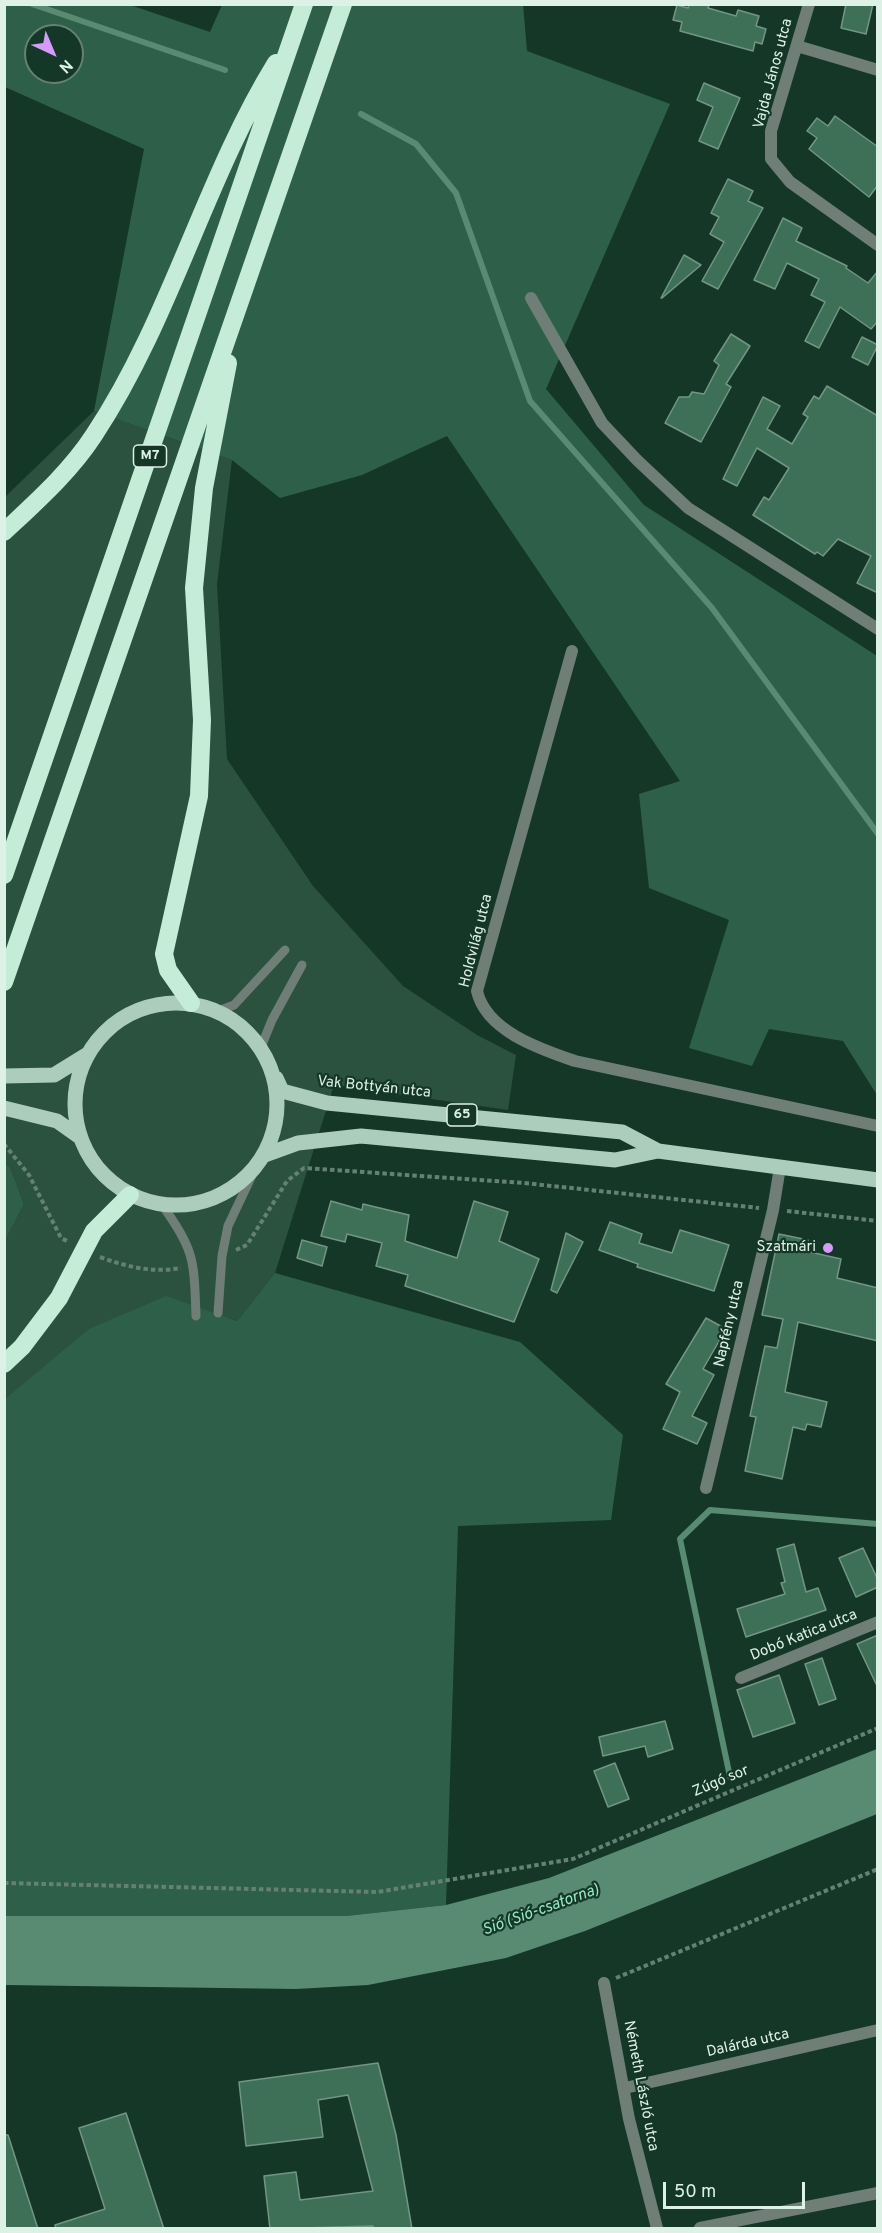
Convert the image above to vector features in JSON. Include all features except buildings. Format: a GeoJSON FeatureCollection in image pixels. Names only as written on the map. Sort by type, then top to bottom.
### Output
{"type":"FeatureCollection","features":[{"type":"Feature","properties":{"kind":"highway","name":"M7"},"geometry":{"type":"LineString","coordinates":[[4,875],[304,4]]}},
{"type":"Feature","properties":{"kind":"highway","name":"M7"},"geometry":{"type":"LineString","coordinates":[[4,982],[343,4]]}},
{"type":"Feature","properties":{"kind":"highway"},"geometry":{"type":"LineString","coordinates":[[4,532],[54,485],[94,436],[169,296],[252,102],[293,36]]}},
{"type":"Feature","properties":{"kind":"highway"},"geometry":{"type":"LineString","coordinates":[[191,1003],[168,970],[164,954],[199,796],[202,720],[194,588],[204,488],[240,300]]}},
{"type":"Feature","properties":{"kind":"highway"},"geometry":{"type":"LineString","coordinates":[[4,1364],[22,1347],[59,1298],[94,1231],[130,1195]]}},
{"type":"Feature","properties":{"kind":"main road","name":"65"},"geometry":{"type":"LineString","coordinates":[[4,1076],[54,1075],[88,1053],[107,1030],[132,1013],[161,1004],[191,1003],[218,1011],[242,1026],[261,1047],[274,1073],[278,1101],[276,1129],[265,1155],[254,1170],[228,1192],[196,1204],[162,1205],[130,1195],[103,1174],[92,1161],[81,1138],[75,1104],[79,1078],[88,1053]]}},
{"type":"Feature","properties":{"kind":"main road","name":"Vak Bottyán utca"},"geometry":{"type":"LineString","coordinates":[[274,1073],[282,1091],[327,1103],[622,1132],[658,1151]]}},
{"type":"Feature","properties":{"kind":"main road","name":"65"},"geometry":{"type":"LineString","coordinates":[[4,1108],[57,1120],[81,1138]]}},
{"type":"Feature","properties":{"kind":"main road","name":"Vak Bottyán utca"},"geometry":{"type":"LineString","coordinates":[[265,1155],[298,1143],[361,1136],[615,1160],[658,1151],[878,1180]]}},
{"type":"Feature","properties":{"kind":"street","name":"Vajda János utca"},"geometry":{"type":"LineString","coordinates":[[809,4],[771,131],[771,159],[789,183],[878,245]]}},
{"type":"Feature","properties":{"kind":"street"},"geometry":{"type":"LineString","coordinates":[[797,46],[878,70]]}},
{"type":"Feature","properties":{"kind":"street"},"geometry":{"type":"LineString","coordinates":[[531,298],[602,423],[637,460],[688,508],[878,628]]}},
{"type":"Feature","properties":{"kind":"street","name":"Holdvilág utca"},"geometry":{"type":"LineString","coordinates":[[572,651],[477,991],[481,1007],[491,1019],[539,1048],[575,1061],[878,1126]]}},
{"type":"Feature","properties":{"kind":"street","name":"Napfény utca"},"geometry":{"type":"LineString","coordinates":[[706,1488],[773,1210],[780,1167]]}},
{"type":"Feature","properties":{"kind":"street","name":"Dobó Katica utca"},"geometry":{"type":"LineString","coordinates":[[741,1678],[878,1622]]}},
{"type":"Feature","properties":{"kind":"street","name":"Németh László utca"},"geometry":{"type":"LineString","coordinates":[[604,1983],[629,2119],[657,2229]]}},
{"type":"Feature","properties":{"kind":"street","name":"Dalárda utca"},"geometry":{"type":"LineString","coordinates":[[625,2088],[878,2030]]}},
{"type":"Feature","properties":{"kind":"street"},"geometry":{"type":"LineString","coordinates":[[700,2229],[878,2193]]}},
{"type":"Feature","properties":{"kind":"lane"},"geometry":{"type":"LineString","coordinates":[[218,1011],[234,1005],[285,950]]}},
{"type":"Feature","properties":{"kind":"lane"},"geometry":{"type":"LineString","coordinates":[[261,1047],[272,1020],[302,965]]}},
{"type":"Feature","properties":{"kind":"lane"},"geometry":{"type":"LineString","coordinates":[[218,1313],[222,1256],[228,1226],[254,1170]]}},
{"type":"Feature","properties":{"kind":"lane"},"geometry":{"type":"LineString","coordinates":[[162,1205],[190,1249],[194,1266],[196,1316]]}},
{"type":"Feature","properties":{"kind":"path"},"geometry":{"type":"LineString","coordinates":[[4,1144],[29,1176],[61,1238],[84,1251],[123,1266],[163,1271],[194,1266]]}},
{"type":"Feature","properties":{"kind":"path"},"geometry":{"type":"LineString","coordinates":[[222,1256],[247,1245],[287,1181],[304,1168],[524,1183],[878,1221]]}},
{"type":"Feature","properties":{"kind":"path","name":"Zúgó sor"},"geometry":{"type":"LineString","coordinates":[[4,1883],[377,1892],[573,1859],[878,1728]]}},
{"type":"Feature","properties":{"kind":"path"},"geometry":{"type":"LineString","coordinates":[[604,1983],[878,1869]]}},
{"type":"Feature","properties":{"kind":"shaded area"},"geometry":{"type":"Polygon","coordinates":[[[523,4],[527,51],[670,104],[546,389],[644,505],[877,656],[877,1095],[843,1041],[769,1029],[752,1066],[689,1048],[729,920],[649,888],[639,794],[680,781],[447,436],[362,475],[280,498],[232,460],[94,411],[144,149],[5,87],[5,5],[130,5],[210,32],[222,5],[523,4]]]}},
{"type":"Feature","properties":{"kind":"shaded area"},"geometry":{"type":"Polygon","coordinates":[[[94,411],[232,460],[217,584],[227,759],[313,886],[403,986],[477,1035],[516,1055],[508,1110],[334,1085],[275,1273],[237,1321],[166,1297],[5,1400],[5,1241],[24,1204],[10,1167],[4,1164],[5,497],[94,411]]]}},
{"type":"Feature","properties":{"kind":"shaded area"},"geometry":{"type":"Polygon","coordinates":[[[5,1164],[10,1167],[24,1204],[5,1241],[5,1164]]]}},
{"type":"Feature","properties":{"kind":"shaded area"},"geometry":{"type":"Polygon","coordinates":[[[275,1273],[520,1342],[623,1435],[611,1520],[458,1526],[446,1905],[346,1916],[5,1916],[4,1400],[89,1329],[166,1296],[237,1321],[275,1273]]]}},
{"type":"Feature","properties":{"kind":"water","name":"Sió (Sió-csatorna)"},"geometry":{"type":"Polygon","coordinates":[[[877,1749],[877,1814],[585,1931],[506,1958],[368,1985],[296,1989],[5,1985],[5,1916],[346,1916],[446,1905],[549,1878],[877,1749]]]}},
{"type":"Feature","properties":{"kind":"waterway"},"geometry":{"type":"LineString","coordinates":[[32,4],[225,70]]}},
{"type":"Feature","properties":{"kind":"waterway"},"geometry":{"type":"LineString","coordinates":[[361,114],[416,144],[456,193],[530,401],[712,608],[878,834]]}},
{"type":"Feature","properties":{"kind":"waterway"},"geometry":{"type":"LineString","coordinates":[[730,1777],[680,1539],[710,1510],[878,1524]]}},
{"type":"Feature","properties":{"kind":"place","name":"Szatmári"},"geometry":{"type":"Point","coordinates":[828,1248]}}]}
